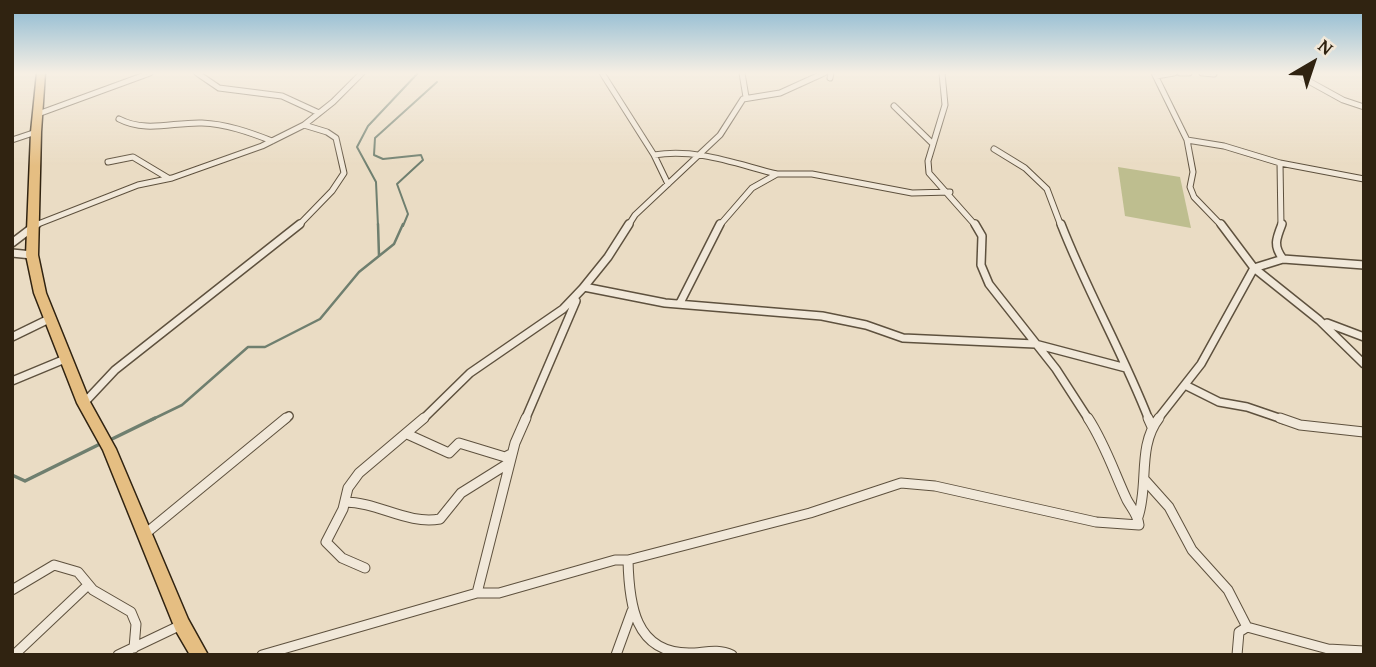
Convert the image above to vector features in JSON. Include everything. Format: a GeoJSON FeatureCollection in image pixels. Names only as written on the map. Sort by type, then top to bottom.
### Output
{"type":"FeatureCollection","features":[{"type":"Feature","properties":{"kind":"highway"},"geometry":{"type":"LineString","coordinates":[[39,104],[32,255],[49,319],[84,403],[110,449],[182,625],[200,655]]}},
{"type":"Feature","properties":{"kind":"street"},"geometry":{"type":"LineString","coordinates":[[38,114],[65,104]]}},
{"type":"Feature","properties":{"kind":"street"},"geometry":{"type":"LineString","coordinates":[[300,104],[319,113]]}},
{"type":"Feature","properties":{"kind":"street"},"geometry":{"type":"LineString","coordinates":[[12,243],[34,225],[144,183],[169,178],[249,152],[304,125],[329,104]]}},
{"type":"Feature","properties":{"kind":"street"},"geometry":{"type":"LineString","coordinates":[[622,104],[654,155],[668,184]]}},
{"type":"Feature","properties":{"kind":"street"},"geometry":{"type":"LineString","coordinates":[[365,568],[342,558],[326,542],[345,502],[348,488],[359,473],[407,433],[470,373],[563,309],[584,287],[635,215],[703,153],[720,135],[741,104]]}},
{"type":"Feature","properties":{"kind":"street"},"geometry":{"type":"LineString","coordinates":[[262,655],[477,593],[499,593],[615,560],[628,560],[810,513],[901,482],[935,486],[1124,526],[1139,525],[1138,517],[1128,502],[1103,443],[1056,369],[989,284],[981,265],[982,236],[950,192],[929,173],[928,161],[945,104]]}},
{"type":"Feature","properties":{"kind":"street"},"geometry":{"type":"LineString","coordinates":[[1170,104],[1187,140],[1190,165],[1194,172],[1190,187],[1192,194],[1221,224],[1254,268],[1320,320],[1364,364]]}},
{"type":"Feature","properties":{"kind":"street"},"geometry":{"type":"LineString","coordinates":[[894,106],[933,144]]}},
{"type":"Feature","properties":{"kind":"street"},"geometry":{"type":"LineString","coordinates":[[119,119],[139,127],[211,124],[250,131],[272,141]]}},
{"type":"Feature","properties":{"kind":"street"},"geometry":{"type":"LineString","coordinates":[[84,403],[115,370],[293,232],[339,184],[344,173],[336,138],[323,130],[304,125]]}},
{"type":"Feature","properties":{"kind":"street"},"geometry":{"type":"LineString","coordinates":[[12,140],[36,132]]}},
{"type":"Feature","properties":{"kind":"street"},"geometry":{"type":"LineString","coordinates":[[1187,140],[1224,146],[1280,163],[1364,179]]}},
{"type":"Feature","properties":{"kind":"street"},"geometry":{"type":"LineString","coordinates":[[994,149],[1025,168],[1047,189],[1082,278],[1152,427]]}},
{"type":"Feature","properties":{"kind":"street"},"geometry":{"type":"LineString","coordinates":[[654,155],[668,151],[703,153],[777,174],[812,174],[912,193],[950,192]]}},
{"type":"Feature","properties":{"kind":"street"},"geometry":{"type":"LineString","coordinates":[[108,162],[133,157],[169,178]]}},
{"type":"Feature","properties":{"kind":"street"},"geometry":{"type":"LineString","coordinates":[[1280,163],[1283,221],[1275,241],[1276,250],[1283,259]]}},
{"type":"Feature","properties":{"kind":"street"},"geometry":{"type":"LineString","coordinates":[[680,303],[714,233],[729,212],[752,188],[777,174]]}},
{"type":"Feature","properties":{"kind":"street"},"geometry":{"type":"LineString","coordinates":[[12,253],[32,255]]}},
{"type":"Feature","properties":{"kind":"street"},"geometry":{"type":"LineString","coordinates":[[1138,517],[1143,503],[1146,447],[1152,427],[1185,385],[1216,338],[1244,282],[1254,268],[1283,259],[1364,265]]}},
{"type":"Feature","properties":{"kind":"street"},"geometry":{"type":"LineString","coordinates":[[584,287],[620,296],[730,310],[822,316],[866,325],[903,338],[1035,344],[1126,368]]}},
{"type":"Feature","properties":{"kind":"street"},"geometry":{"type":"LineString","coordinates":[[477,593],[510,459],[556,344],[584,287]]}},
{"type":"Feature","properties":{"kind":"street"},"geometry":{"type":"LineString","coordinates":[[12,337],[49,319]]}},
{"type":"Feature","properties":{"kind":"street"},"geometry":{"type":"LineString","coordinates":[[1320,320],[1364,337]]}},
{"type":"Feature","properties":{"kind":"street"},"geometry":{"type":"LineString","coordinates":[[12,382],[65,359]]}},
{"type":"Feature","properties":{"kind":"street"},"geometry":{"type":"LineString","coordinates":[[1185,385],[1219,402],[1247,407],[1300,425],[1364,432]]}},
{"type":"Feature","properties":{"kind":"street"},"geometry":{"type":"LineString","coordinates":[[145,534],[289,416]]}},
{"type":"Feature","properties":{"kind":"street"},"geometry":{"type":"LineString","coordinates":[[407,433],[449,453],[460,443],[510,459]]}},
{"type":"Feature","properties":{"kind":"street"},"geometry":{"type":"LineString","coordinates":[[345,502],[359,500],[397,515],[440,519],[455,499],[479,478],[510,459]]}},
{"type":"Feature","properties":{"kind":"street"},"geometry":{"type":"LineString","coordinates":[[1144,479],[1169,507],[1192,550],[1227,590],[1247,627],[1328,652],[1364,651]]}},
{"type":"Feature","properties":{"kind":"street"},"geometry":{"type":"LineString","coordinates":[[628,560],[632,610],[642,632],[668,651],[691,653],[720,650],[732,655]]}},
{"type":"Feature","properties":{"kind":"street"},"geometry":{"type":"LineString","coordinates":[[12,590],[41,570],[54,565],[78,572],[87,586],[131,612],[136,624],[134,648]]}},
{"type":"Feature","properties":{"kind":"street"},"geometry":{"type":"LineString","coordinates":[[14,655],[87,586]]}},
{"type":"Feature","properties":{"kind":"street"},"geometry":{"type":"LineString","coordinates":[[616,655],[632,610]]}},
{"type":"Feature","properties":{"kind":"street"},"geometry":{"type":"LineString","coordinates":[[118,655],[182,625]]}},
{"type":"Feature","properties":{"kind":"street"},"geometry":{"type":"LineString","coordinates":[[1237,655],[1239,632],[1247,627]]}},
{"type":"Feature","properties":{"kind":"green space"},"geometry":{"type":"Polygon","coordinates":[[[1118,167],[1180,177],[1191,228],[1125,216],[1118,167]]]}},
{"type":"Feature","properties":{"kind":"waterway"},"geometry":{"type":"LineString","coordinates":[[378,226],[376,182],[357,147],[368,126],[389,104]]}},
{"type":"Feature","properties":{"kind":"waterway"},"geometry":{"type":"LineString","coordinates":[[403,226],[408,214],[397,184],[423,160],[421,155],[383,159],[374,155],[375,138],[413,104]]}},
{"type":"Feature","properties":{"kind":"waterway"},"geometry":{"type":"LineString","coordinates":[[378,224],[379,256]]}},
{"type":"Feature","properties":{"kind":"waterway"},"geometry":{"type":"LineString","coordinates":[[379,256],[394,244],[403,224]]}},
{"type":"Feature","properties":{"kind":"waterway"},"geometry":{"type":"LineString","coordinates":[[151,420],[182,405],[248,347],[265,347],[320,319],[359,272],[379,256]]}},
{"type":"Feature","properties":{"kind":"waterway"},"geometry":{"type":"LineString","coordinates":[[110,440],[155,418]]}},
{"type":"Feature","properties":{"kind":"waterway"},"geometry":{"type":"LineString","coordinates":[[12,475],[25,481],[100,444]]}}]}
